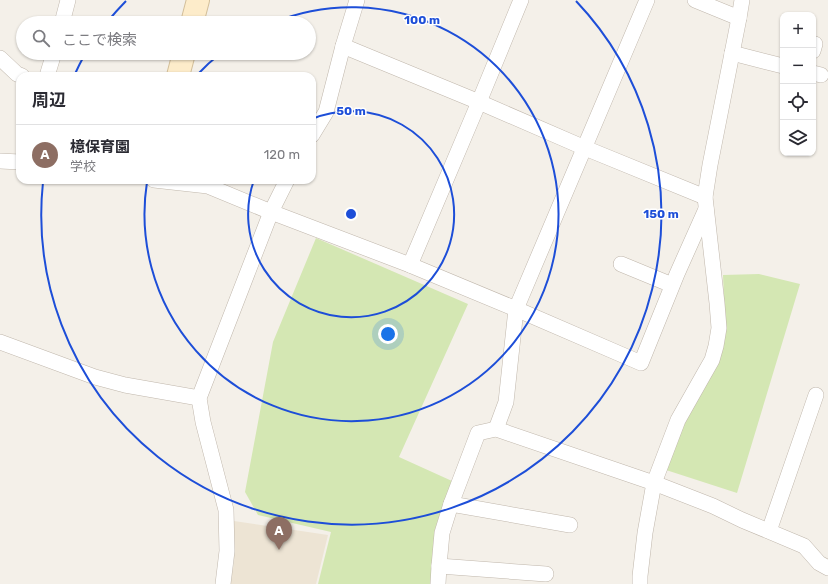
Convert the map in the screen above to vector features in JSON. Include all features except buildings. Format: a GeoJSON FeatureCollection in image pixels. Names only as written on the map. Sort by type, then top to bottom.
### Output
{"type":"FeatureCollection","features":[{"type":"Feature","properties":{"kind":"street"},"geometry":{"type":"LineString","coordinates":[[64,16],[68,0]]}},
{"type":"Feature","properties":{"kind":"street"},"geometry":{"type":"LineString","coordinates":[[194,16],[198,0]]}},
{"type":"Feature","properties":{"kind":"street"},"geometry":{"type":"LineString","coordinates":[[316,128],[326,112],[343,46],[357,0]]}},
{"type":"Feature","properties":{"kind":"street"},"geometry":{"type":"LineString","coordinates":[[410,265],[521,0]]}},
{"type":"Feature","properties":{"kind":"street"},"geometry":{"type":"LineString","coordinates":[[496,429],[506,402],[516,309],[647,0]]}},
{"type":"Feature","properties":{"kind":"street"},"geometry":{"type":"LineString","coordinates":[[694,0],[739,18]]}},
{"type":"Feature","properties":{"kind":"street"},"geometry":{"type":"LineString","coordinates":[[640,584],[645,533],[654,483],[678,420],[712,360],[716,346],[719,328],[705,203],[710,165],[742,0]]}},
{"type":"Feature","properties":{"kind":"street"},"geometry":{"type":"LineString","coordinates":[[343,46],[479,102],[585,148],[705,203]]}},
{"type":"Feature","properties":{"kind":"street"},"geometry":{"type":"LineString","coordinates":[[732,52],[780,65]]}},
{"type":"Feature","properties":{"kind":"street"},"geometry":{"type":"LineString","coordinates":[[0,58],[16,73]]}},
{"type":"Feature","properties":{"kind":"street"},"geometry":{"type":"LineString","coordinates":[[48,72],[52,60]]}},
{"type":"Feature","properties":{"kind":"street"},"geometry":{"type":"LineString","coordinates":[[179,72],[182,60]]}},
{"type":"Feature","properties":{"kind":"street"},"geometry":{"type":"LineString","coordinates":[[0,161],[16,162]]}},
{"type":"Feature","properties":{"kind":"street"},"geometry":{"type":"LineString","coordinates":[[193,184],[208,186],[271,212],[410,265],[516,309],[641,364],[705,203]]}},
{"type":"Feature","properties":{"kind":"street"},"geometry":{"type":"LineString","coordinates":[[223,584],[227,551],[226,510],[203,422],[199,398],[271,212],[285,184]]}},
{"type":"Feature","properties":{"kind":"street"},"geometry":{"type":"LineString","coordinates":[[621,264],[672,285]]}},
{"type":"Feature","properties":{"kind":"street"},"geometry":{"type":"LineString","coordinates":[[0,342],[125,385],[199,398]]}},
{"type":"Feature","properties":{"kind":"street"},"geometry":{"type":"LineString","coordinates":[[769,531],[816,395]]}},
{"type":"Feature","properties":{"kind":"street"},"geometry":{"type":"LineString","coordinates":[[438,584],[438,566],[442,533],[451,504],[478,433],[496,429],[654,483],[713,506],[804,546],[819,563],[828,568]]}},
{"type":"Feature","properties":{"kind":"street"},"geometry":{"type":"LineString","coordinates":[[451,504],[570,525]]}},
{"type":"Feature","properties":{"kind":"street"},"geometry":{"type":"LineString","coordinates":[[438,566],[546,574]]}},
{"type":"Feature","properties":{"kind":"shaded area"},"geometry":{"type":"Polygon","coordinates":[[[234,521],[328,535],[316,584],[229,584],[234,564],[234,521]]]}},
{"type":"Feature","properties":{"kind":"green space"},"geometry":{"type":"Polygon","coordinates":[[[316,238],[468,304],[399,457],[452,481],[432,584],[318,584],[331,532],[258,515],[245,492],[273,342],[316,238]]]}},
{"type":"Feature","properties":{"kind":"green space"},"geometry":{"type":"Polygon","coordinates":[[[759,274],[800,284],[737,493],[666,470],[725,323],[723,275],[759,274]]]}},
{"type":"Feature","properties":{"kind":"place","name":"檍保育園"},"geometry":{"type":"Point","coordinates":[279,550]}}]}
